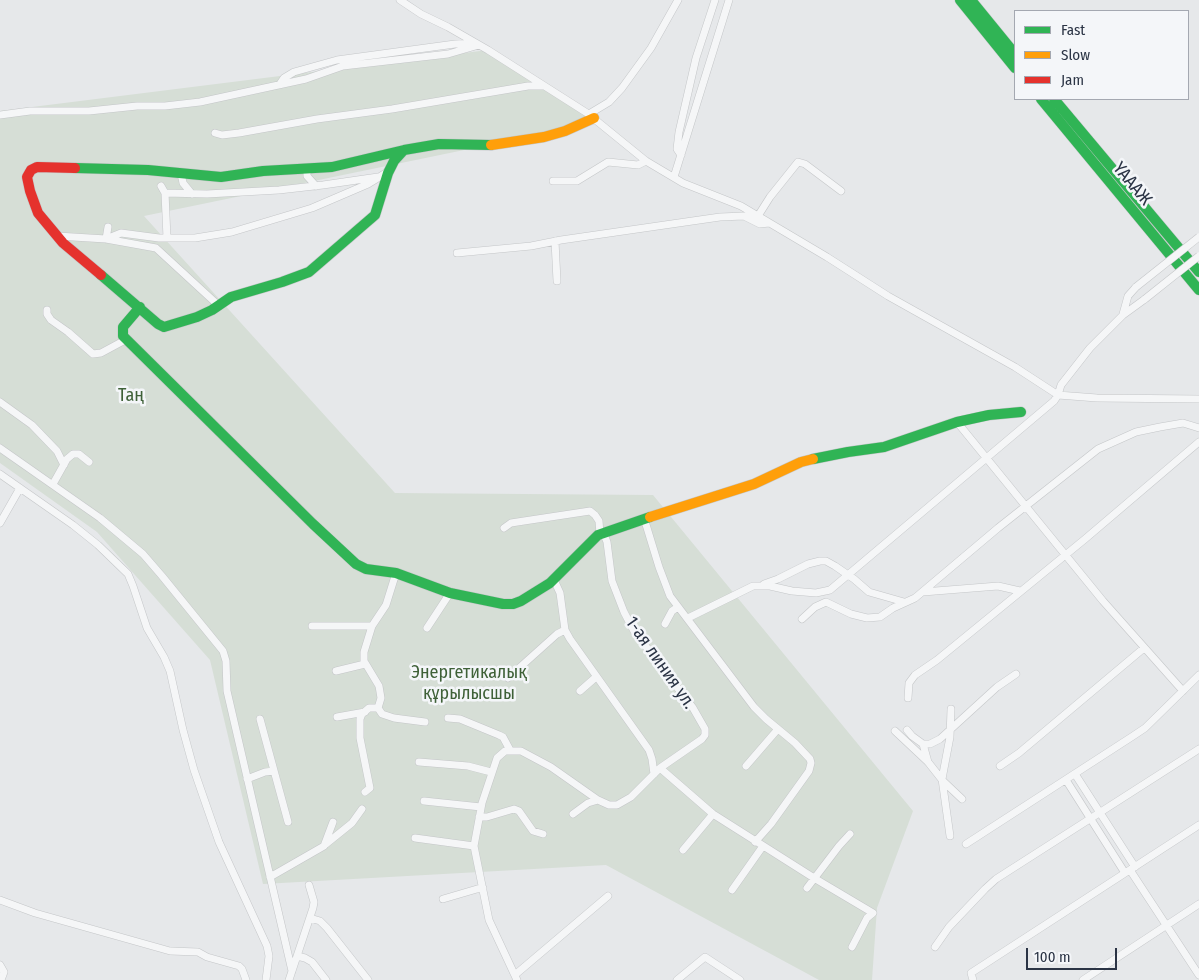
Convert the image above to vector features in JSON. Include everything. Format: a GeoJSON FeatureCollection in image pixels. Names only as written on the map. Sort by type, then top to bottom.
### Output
{"type":"FeatureCollection","features":[{"type":"Feature","properties":{"kind":"main road"},"geometry":{"type":"LineString","coordinates":[[960,0],[1014,67]]}},
{"type":"Feature","properties":{"kind":"main road"},"geometry":{"type":"LineString","coordinates":[[972,0],[1014,53]]}},
{"type":"Feature","properties":{"kind":"main road","name":"ҮАААЖ"},"geometry":{"type":"LineString","coordinates":[[1042,100],[1199,290]]}},
{"type":"Feature","properties":{"kind":"main road","name":"ҮАААЖ"},"geometry":{"type":"LineString","coordinates":[[1055,100],[1199,272]]}},
{"type":"Feature","properties":{"kind":"main road"},"geometry":{"type":"LineString","coordinates":[[404,150],[387,172],[375,215],[315,268],[290,280],[231,297],[218,306],[185,322],[164,327],[158,324],[69,248],[47,226],[36,209],[27,177],[28,173],[34,168],[113,169],[228,177],[263,171],[337,166],[404,150],[440,144],[494,144],[544,137],[565,131],[592,116]]}},
{"type":"Feature","properties":{"kind":"main road"},"geometry":{"type":"LineString","coordinates":[[140,307],[123,327],[123,336],[356,564],[366,569],[396,573],[450,593],[503,604],[521,602],[554,580],[570,561],[602,533],[638,519],[754,484],[801,462],[891,445],[918,438],[957,422],[989,415],[1021,412]]}},
{"type":"Feature","properties":{"kind":"street"},"geometry":{"type":"LineString","coordinates":[[400,0],[421,14],[477,44],[592,116],[646,161],[695,189],[741,206],[888,296],[1014,367],[1058,395],[1097,398],[1199,399]]}},
{"type":"Feature","properties":{"kind":"street"},"geometry":{"type":"LineString","coordinates":[[592,116],[622,88],[650,48],[678,0]]}},
{"type":"Feature","properties":{"kind":"street"},"geometry":{"type":"LineString","coordinates":[[681,155],[677,149],[696,58],[715,0]]}},
{"type":"Feature","properties":{"kind":"street"},"geometry":{"type":"LineString","coordinates":[[674,177],[730,0]]}},
{"type":"Feature","properties":{"kind":"street"},"geometry":{"type":"LineString","coordinates":[[280,84],[284,78],[294,72],[342,59],[454,44],[477,44]]}},
{"type":"Feature","properties":{"kind":"street"},"geometry":{"type":"LineString","coordinates":[[0,115],[30,111],[89,111],[185,104],[306,79],[343,66],[448,54],[477,44]]}},
{"type":"Feature","properties":{"kind":"street"},"geometry":{"type":"LineString","coordinates":[[342,59],[353,65]]}},
{"type":"Feature","properties":{"kind":"street"},"geometry":{"type":"LineString","coordinates":[[215,133],[222,135],[240,133],[528,86],[543,86]]}},
{"type":"Feature","properties":{"kind":"street"},"geometry":{"type":"LineString","coordinates":[[553,181],[577,181],[608,162],[638,165],[646,161]]}},
{"type":"Feature","properties":{"kind":"street"},"geometry":{"type":"LineString","coordinates":[[758,216],[770,197],[798,162],[805,164],[841,191]]}},
{"type":"Feature","properties":{"kind":"street"},"geometry":{"type":"LineString","coordinates":[[307,168],[308,176],[316,186]]}},
{"type":"Feature","properties":{"kind":"street"},"geometry":{"type":"LineString","coordinates":[[164,193],[193,194],[262,191],[316,186],[387,172]]}},
{"type":"Feature","properties":{"kind":"street"},"geometry":{"type":"LineString","coordinates":[[106,239],[121,233],[167,238],[204,238],[279,219],[327,202],[368,184],[387,172]]}},
{"type":"Feature","properties":{"kind":"street"},"geometry":{"type":"LineString","coordinates":[[181,173],[183,184],[193,194]]}},
{"type":"Feature","properties":{"kind":"street"},"geometry":{"type":"LineString","coordinates":[[161,186],[164,193],[167,238]]}},
{"type":"Feature","properties":{"kind":"street"},"geometry":{"type":"LineString","coordinates":[[457,253],[493,250],[737,216],[748,216],[760,224],[768,223]]}},
{"type":"Feature","properties":{"kind":"street"},"geometry":{"type":"LineString","coordinates":[[106,239],[108,227]]}},
{"type":"Feature","properties":{"kind":"street"},"geometry":{"type":"LineString","coordinates":[[57,236],[106,239],[156,248],[218,306]]}},
{"type":"Feature","properties":{"kind":"street"},"geometry":{"type":"LineString","coordinates":[[1123,315],[1128,296],[1136,287],[1199,237]]}},
{"type":"Feature","properties":{"kind":"street"},"geometry":{"type":"LineString","coordinates":[[556,241],[557,281]]}},
{"type":"Feature","properties":{"kind":"street"},"geometry":{"type":"LineString","coordinates":[[761,585],[792,591],[820,593],[830,590],[1054,401],[1061,385],[1090,348],[1123,315],[1199,256]]}},
{"type":"Feature","properties":{"kind":"street"},"geometry":{"type":"LineString","coordinates":[[47,310],[51,320],[93,354],[101,353],[127,339]]}},
{"type":"Feature","properties":{"kind":"street"},"geometry":{"type":"LineString","coordinates":[[0,402],[32,425],[57,451],[64,465]]}},
{"type":"Feature","properties":{"kind":"street"},"geometry":{"type":"LineString","coordinates":[[957,422],[1025,507],[1144,648],[1183,691]]}},
{"type":"Feature","properties":{"kind":"street"},"geometry":{"type":"LineString","coordinates":[[802,618],[815,606],[826,602],[851,614],[873,619],[880,617],[923,592],[1098,449],[1136,432],[1160,427],[1183,423],[1199,428]]}},
{"type":"Feature","properties":{"kind":"street"},"geometry":{"type":"LineString","coordinates":[[908,698],[909,683],[912,679],[1199,442]]}},
{"type":"Feature","properties":{"kind":"street"},"geometry":{"type":"LineString","coordinates":[[0,448],[100,518],[143,554],[223,651],[226,661],[227,691],[292,971]]}},
{"type":"Feature","properties":{"kind":"street"},"geometry":{"type":"LineString","coordinates":[[53,484],[67,459],[75,454],[82,456],[89,462]]}},
{"type":"Feature","properties":{"kind":"street"},"geometry":{"type":"LineString","coordinates":[[1,476],[98,545],[128,574],[134,586],[147,628],[170,671],[194,770],[219,842],[268,946],[269,956],[266,980]]}},
{"type":"Feature","properties":{"kind":"street"},"geometry":{"type":"LineString","coordinates":[[0,523],[20,488]]}},
{"type":"Feature","properties":{"kind":"street","name":"1-ая линия ул."},"geometry":{"type":"LineString","coordinates":[[504,528],[524,521],[590,512],[597,518],[607,542],[614,591],[624,612],[634,630],[686,697],[703,726],[705,736],[702,739],[660,768]]}},
{"type":"Feature","properties":{"kind":"street"},"geometry":{"type":"LineString","coordinates":[[644,518],[670,596],[754,707],[807,754],[811,763],[809,771],[756,842]]}},
{"type":"Feature","properties":{"kind":"street"},"geometry":{"type":"LineString","coordinates":[[688,618],[748,588],[778,579],[820,560],[848,575],[869,592],[904,602]]}},
{"type":"Feature","properties":{"kind":"street"},"geometry":{"type":"LineString","coordinates":[[378,708],[381,692],[376,680],[365,664],[364,652],[372,626],[386,605],[396,573]]}},
{"type":"Feature","properties":{"kind":"street"},"geometry":{"type":"LineString","coordinates":[[554,580],[560,593],[565,630],[577,651],[648,750],[652,759],[654,774]]}},
{"type":"Feature","properties":{"kind":"street"},"geometry":{"type":"LineString","coordinates":[[923,592],[998,586],[1020,591]]}},
{"type":"Feature","properties":{"kind":"street"},"geometry":{"type":"LineString","coordinates":[[426,628],[450,593]]}},
{"type":"Feature","properties":{"kind":"street"},"geometry":{"type":"LineString","coordinates":[[666,624],[672,611],[678,607]]}},
{"type":"Feature","properties":{"kind":"street"},"geometry":{"type":"LineString","coordinates":[[312,626],[372,626]]}},
{"type":"Feature","properties":{"kind":"street"},"geometry":{"type":"LineString","coordinates":[[508,678],[557,634],[565,630]]}},
{"type":"Feature","properties":{"kind":"street"},"geometry":{"type":"LineString","coordinates":[[1000,766],[1019,753],[1144,648]]}},
{"type":"Feature","properties":{"kind":"street"},"geometry":{"type":"LineString","coordinates":[[336,670],[365,664]]}},
{"type":"Feature","properties":{"kind":"street"},"geometry":{"type":"LineString","coordinates":[[907,730],[923,744],[930,744],[951,730],[997,687],[1016,674]]}},
{"type":"Feature","properties":{"kind":"street"},"geometry":{"type":"LineString","coordinates":[[966,844],[1145,728],[1199,675]]}},
{"type":"Feature","properties":{"kind":"street"},"geometry":{"type":"LineString","coordinates":[[580,691],[596,677]]}},
{"type":"Feature","properties":{"kind":"street"},"geometry":{"type":"LineString","coordinates":[[365,792],[370,788],[362,751],[360,719],[365,712],[369,708],[378,708],[386,716],[425,722]]}},
{"type":"Feature","properties":{"kind":"street"},"geometry":{"type":"LineString","coordinates":[[950,836],[942,779],[951,730],[951,709]]}},
{"type":"Feature","properties":{"kind":"street"},"geometry":{"type":"LineString","coordinates":[[337,717],[365,712]]}},
{"type":"Feature","properties":{"kind":"street"},"geometry":{"type":"LineString","coordinates":[[448,718],[460,719],[499,735],[510,750]]}},
{"type":"Feature","properties":{"kind":"street"},"geometry":{"type":"LineString","coordinates":[[260,719],[278,793],[288,822]]}},
{"type":"Feature","properties":{"kind":"street"},"geometry":{"type":"LineString","coordinates":[[746,766],[778,729]]}},
{"type":"Feature","properties":{"kind":"street"},"geometry":{"type":"LineString","coordinates":[[895,731],[928,762],[962,799]]}},
{"type":"Feature","properties":{"kind":"street"},"geometry":{"type":"LineString","coordinates":[[923,744],[928,762]]}},
{"type":"Feature","properties":{"kind":"street"},"geometry":{"type":"LineString","coordinates":[[935,947],[949,927],[996,879],[1199,748]]}},
{"type":"Feature","properties":{"kind":"street"},"geometry":{"type":"LineString","coordinates":[[608,896],[516,977],[489,920],[474,846],[481,807],[491,772],[497,758],[505,751],[521,751],[539,760],[598,800],[613,805],[626,802],[660,768],[713,814],[873,913],[867,918],[852,947]]}},
{"type":"Feature","properties":{"kind":"street"},"geometry":{"type":"LineString","coordinates":[[419,762],[468,766],[491,772]]}},
{"type":"Feature","properties":{"kind":"street"},"geometry":{"type":"LineString","coordinates":[[247,779],[265,772],[274,771]]}},
{"type":"Feature","properties":{"kind":"street"},"geometry":{"type":"LineString","coordinates":[[1075,774],[1100,813],[1130,870]]}},
{"type":"Feature","properties":{"kind":"street"},"geometry":{"type":"LineString","coordinates":[[1066,780],[1091,818],[1130,870],[1199,976],[1194,980]]}},
{"type":"Feature","properties":{"kind":"street"},"geometry":{"type":"LineString","coordinates":[[573,814],[588,803],[598,800]]}},
{"type":"Feature","properties":{"kind":"street"},"geometry":{"type":"LineString","coordinates":[[424,801],[481,807]]}},
{"type":"Feature","properties":{"kind":"street"},"geometry":{"type":"LineString","coordinates":[[480,817],[487,817],[514,809],[519,811],[533,830],[543,834]]}},
{"type":"Feature","properties":{"kind":"street"},"geometry":{"type":"LineString","coordinates":[[270,877],[326,844],[352,823],[362,810]]}},
{"type":"Feature","properties":{"kind":"street"},"geometry":{"type":"LineString","coordinates":[[683,850],[713,814]]}},
{"type":"Feature","properties":{"kind":"street"},"geometry":{"type":"LineString","coordinates":[[326,844],[333,822]]}},
{"type":"Feature","properties":{"kind":"street"},"geometry":{"type":"LineString","coordinates":[[973,980],[971,974],[1199,825]]}},
{"type":"Feature","properties":{"kind":"street"},"geometry":{"type":"LineString","coordinates":[[807,888],[850,834]]}},
{"type":"Feature","properties":{"kind":"street"},"geometry":{"type":"LineString","coordinates":[[415,838],[474,846]]}},
{"type":"Feature","properties":{"kind":"street"},"geometry":{"type":"LineString","coordinates":[[732,890],[763,846]]}},
{"type":"Feature","properties":{"kind":"street"},"geometry":{"type":"LineString","coordinates":[[289,980],[314,902],[309,884]]}},
{"type":"Feature","properties":{"kind":"street"},"geometry":{"type":"LineString","coordinates":[[443,898],[483,888]]}},
{"type":"Feature","properties":{"kind":"street"},"geometry":{"type":"LineString","coordinates":[[0,900],[35,913],[170,951],[198,952],[207,957],[239,966],[246,980]]}},
{"type":"Feature","properties":{"kind":"street"},"geometry":{"type":"LineString","coordinates":[[1083,980],[1199,904]]}},
{"type":"Feature","properties":{"kind":"street"},"geometry":{"type":"LineString","coordinates":[[310,918],[320,921],[327,928],[368,980]]}},
{"type":"Feature","properties":{"kind":"street"},"geometry":{"type":"LineString","coordinates":[[297,956],[312,962],[326,980]]}},
{"type":"Feature","properties":{"kind":"street"},"geometry":{"type":"LineString","coordinates":[[677,980],[704,957],[740,980]]}},
{"type":"Feature","properties":{"kind":"street"},"geometry":{"type":"LineString","coordinates":[[0,965],[4,972],[0,980]]}},
{"type":"Feature","properties":{"kind":"green space"},"geometry":{"type":"Polygon","coordinates":[[[488,50],[600,122],[144,216],[395,493],[653,495],[913,811],[877,908],[872,980],[819,980],[606,865],[263,884],[210,660],[97,532],[0,463],[0,111],[488,50]]]}},
{"type":"Feature","properties":{"kind":"traffic: fast"},"geometry":{"type":"LineString","coordinates":[[960,0],[1014,67]]}},
{"type":"Feature","properties":{"kind":"traffic: fast"},"geometry":{"type":"LineString","coordinates":[[971,0],[1014,53]]}},
{"type":"Feature","properties":{"kind":"traffic: fast"},"geometry":{"type":"LineString","coordinates":[[1042,100],[1199,290]]}},
{"type":"Feature","properties":{"kind":"traffic: fast"},"geometry":{"type":"LineString","coordinates":[[1055,100],[1199,272]]}},
{"type":"Feature","properties":{"kind":"traffic: fast"},"geometry":{"type":"LineString","coordinates":[[75,168],[148,170],[221,177],[263,171],[332,167],[439,144],[491,145]]}},
{"type":"Feature","properties":{"kind":"traffic: fast"},"geometry":{"type":"LineString","coordinates":[[101,275],[158,324],[164,327],[197,317],[212,310],[231,297],[309,272],[375,215],[388,173],[394,161],[404,150]]}},
{"type":"Feature","properties":{"kind":"traffic: fast"},"geometry":{"type":"LineString","coordinates":[[140,307],[123,327],[123,336],[313,524],[356,564],[366,569],[396,573],[450,593],[503,604],[513,604],[550,583],[598,535],[650,517]]}},
{"type":"Feature","properties":{"kind":"traffic: fast"},"geometry":{"type":"LineString","coordinates":[[813,459],[884,447],[957,422],[989,415],[1021,412]]}},
{"type":"Feature","properties":{"kind":"traffic: slow"},"geometry":{"type":"LineString","coordinates":[[491,145],[544,137],[565,131],[594,118]]}},
{"type":"Feature","properties":{"kind":"traffic: slow"},"geometry":{"type":"LineString","coordinates":[[650,517],[754,484],[801,462],[813,459]]}},
{"type":"Feature","properties":{"kind":"traffic: jam"},"geometry":{"type":"LineString","coordinates":[[75,168],[37,167],[31,170],[27,177],[30,191],[38,213],[63,243],[101,275]]}},
{"type":"Feature","properties":{"kind":"park label","name":"Таң"},"geometry":{"type":"Point","coordinates":[131,396]}},
{"type":"Feature","properties":{"kind":"park label","name":"Энергетикалық құрылысшы"},"geometry":{"type":"Point","coordinates":[469,683]}}]}
